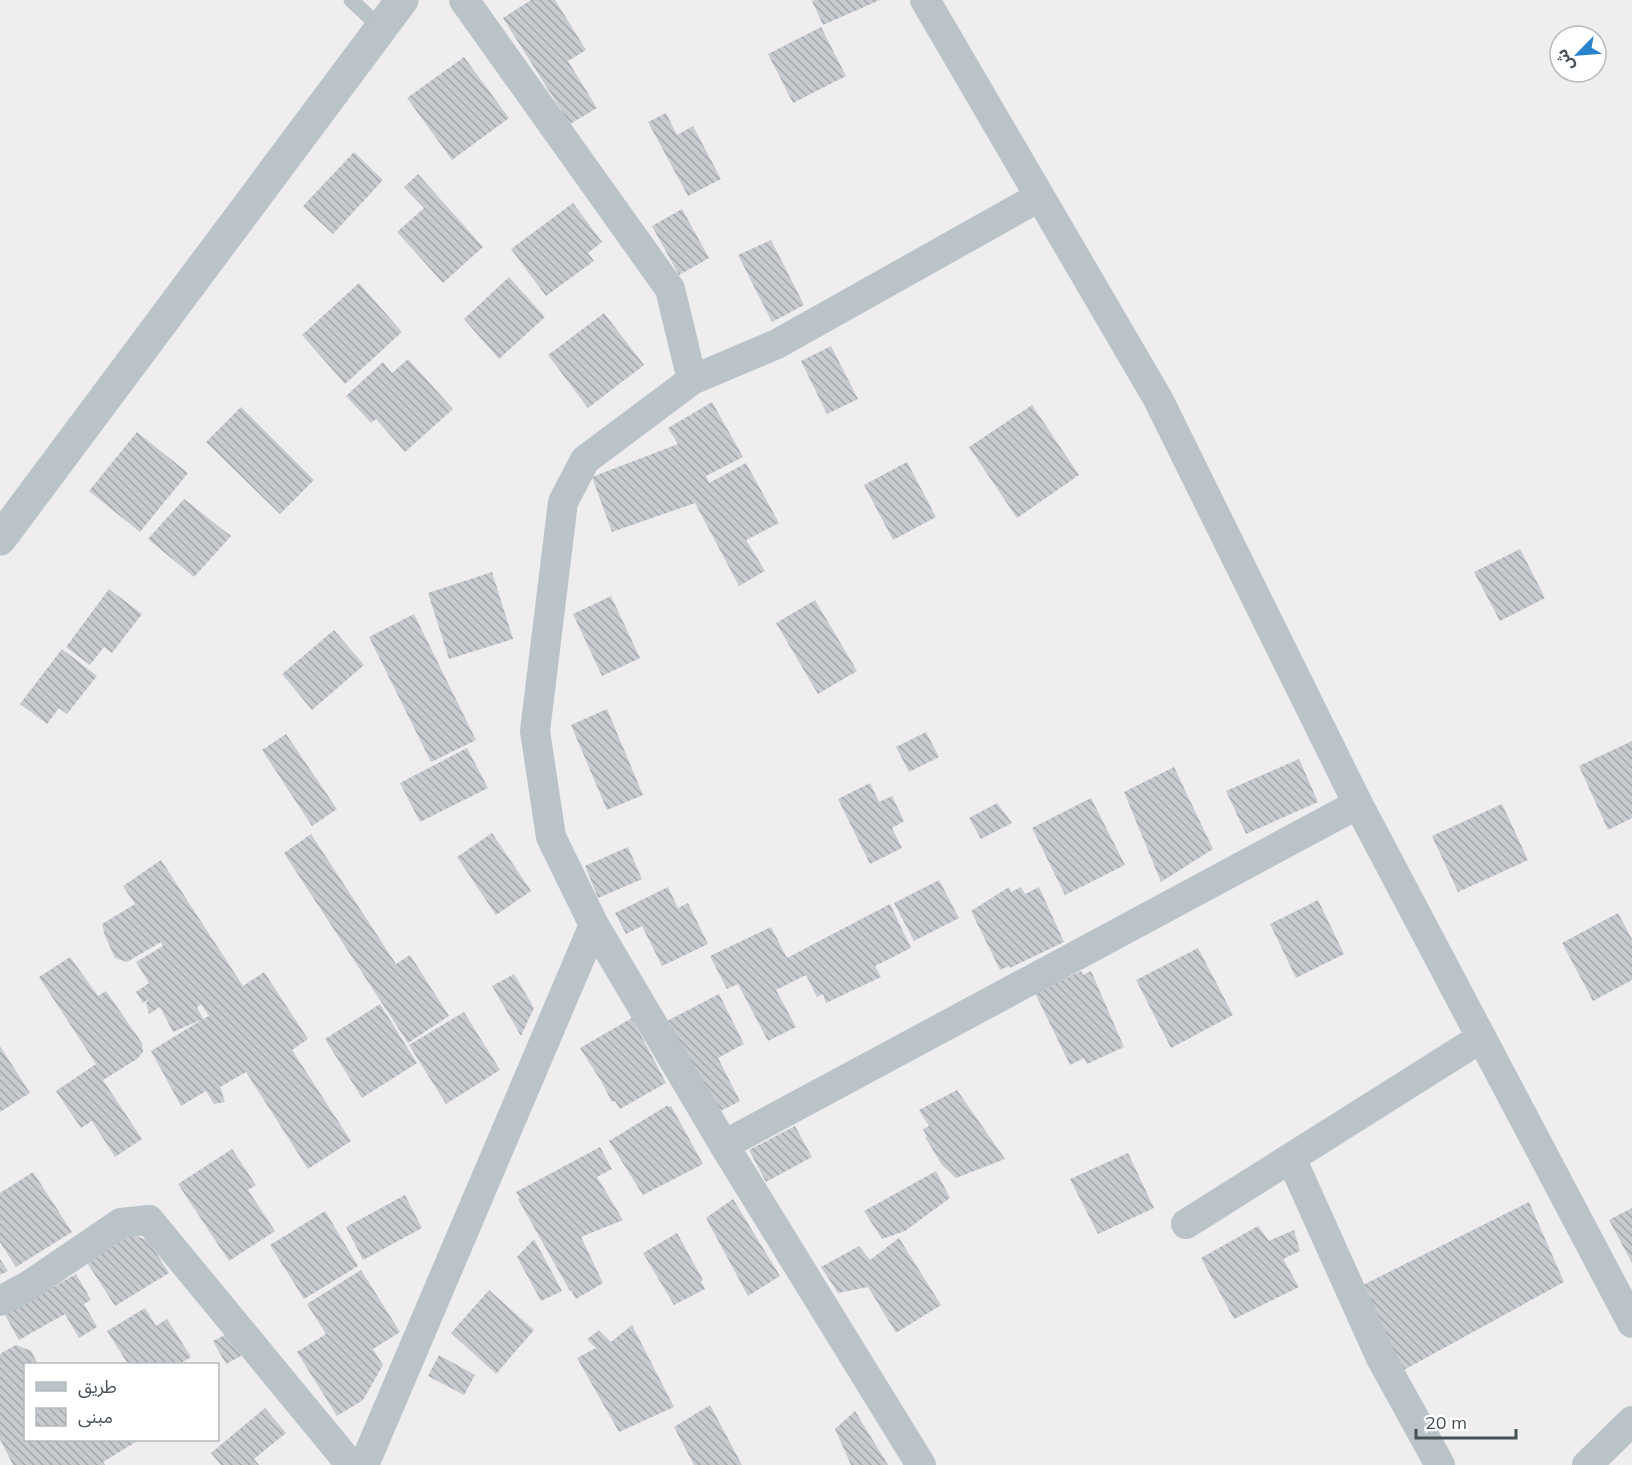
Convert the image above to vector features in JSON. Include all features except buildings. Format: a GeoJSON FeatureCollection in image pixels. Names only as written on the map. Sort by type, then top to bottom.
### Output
{"type":"FeatureCollection","features":[{"type":"Feature","properties":{"kind":"street"},"geometry":{"type":"LineString","coordinates":[[0,539],[402,0]]}},
{"type":"Feature","properties":{"kind":"street"},"geometry":{"type":"LineString","coordinates":[[464,0],[670,289],[692,380]]}},
{"type":"Feature","properties":{"kind":"street"},"geometry":{"type":"LineString","coordinates":[[925,0],[1158,399],[1358,804],[1632,1323]]}},
{"type":"Feature","properties":{"kind":"street"},"geometry":{"type":"LineString","coordinates":[[921,1465],[724,1145],[594,925],[551,837],[535,731],[563,502],[585,460],[692,380],[777,344],[1039,197]]}},
{"type":"Feature","properties":{"kind":"street"},"geometry":{"type":"LineString","coordinates":[[724,1145],[1358,804]]}},
{"type":"Feature","properties":{"kind":"street"},"geometry":{"type":"LineString","coordinates":[[364,1465],[594,925]]}},
{"type":"Feature","properties":{"kind":"street"},"geometry":{"type":"LineString","coordinates":[[1186,1224],[1481,1038]]}},
{"type":"Feature","properties":{"kind":"street"},"geometry":{"type":"LineString","coordinates":[[1291,1158],[1381,1358],[1440,1465]]}},
{"type":"Feature","properties":{"kind":"street"},"geometry":{"type":"LineString","coordinates":[[0,1301],[28,1286],[121,1223],[149,1220],[351,1465]]}},
{"type":"Feature","properties":{"kind":"street"},"geometry":{"type":"LineString","coordinates":[[1587,1465],[1632,1421]]}},
{"type":"Feature","properties":{"kind":"lane"},"geometry":{"type":"LineString","coordinates":[[351,0],[381,28]]}}]}
